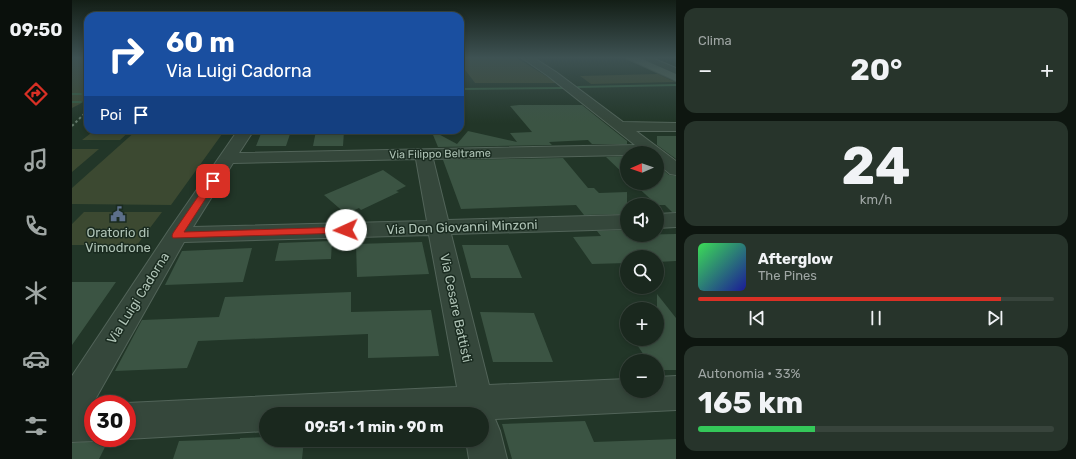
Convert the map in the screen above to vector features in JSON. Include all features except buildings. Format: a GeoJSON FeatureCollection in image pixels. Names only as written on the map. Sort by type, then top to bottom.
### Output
{"type":"FeatureCollection","features":[{"type":"Feature","properties":{"kind":"street"},"geometry":{"type":"LineString","coordinates":[[559,79],[645,146]]}},
{"type":"Feature","properties":{"kind":"street"},"geometry":{"type":"LineString","coordinates":[[620,126],[676,127]]}},
{"type":"Feature","properties":{"kind":"street","name":"Via Luigi Cadorna"},"geometry":{"type":"LineString","coordinates":[[72,407],[177,236],[244,134]]}},
{"type":"Feature","properties":{"kind":"street","name":"Via Filippo Beltrame"},"geometry":{"type":"LineString","coordinates":[[229,158],[423,154],[620,153]]}},
{"type":"Feature","properties":{"kind":"street","name":"Via Cesare Battisti"},"geometry":{"type":"LineString","coordinates":[[423,154],[477,407]]}},
{"type":"Feature","properties":{"kind":"street"},"geometry":{"type":"LineString","coordinates":[[664,161],[676,170]]}},
{"type":"Feature","properties":{"kind":"street"},"geometry":{"type":"LineString","coordinates":[[664,221],[676,220]]}},
{"type":"Feature","properties":{"kind":"street","name":"Via Don Giovanni Minzoni"},"geometry":{"type":"LineString","coordinates":[[177,236],[620,222]]}},
{"type":"Feature","properties":{"kind":"street"},"geometry":{"type":"LineString","coordinates":[[489,415],[676,393]]}},
{"type":"Feature","properties":{"kind":"street"},"geometry":{"type":"LineString","coordinates":[[136,421],[259,419]]}},
{"type":"Feature","properties":{"kind":"street"},"geometry":{"type":"LineString","coordinates":[[72,424],[84,423]]}},
{"type":"Feature","properties":{"kind":"street","name":"Via Cesare Battisti"},"geometry":{"type":"LineString","coordinates":[[485,447],[488,459]]}},
{"type":"Feature","properties":{"kind":"green space"},"geometry":{"type":"Polygon","coordinates":[[[72,79],[84,79],[84,100],[72,108],[72,79]]]}},
{"type":"Feature","properties":{"kind":"green space"},"geometry":{"type":"Polygon","coordinates":[[[472,79],[551,79],[557,83],[475,83],[472,79]]]}},
{"type":"Feature","properties":{"kind":"green space"},"geometry":{"type":"Polygon","coordinates":[[[585,79],[670,79],[675,82],[591,84],[585,79]]]}},
{"type":"Feature","properties":{"kind":"green space"},"geometry":{"type":"Polygon","coordinates":[[[90,134],[127,134],[120,140],[82,140],[90,134]]]}},
{"type":"Feature","properties":{"kind":"green space"},"geometry":{"type":"Polygon","coordinates":[[[133,134],[222,134],[171,205],[72,204],[72,188],[133,134]]]}},
{"type":"Feature","properties":{"kind":"green space"},"geometry":{"type":"Polygon","coordinates":[[[72,149],[99,149],[72,172],[72,149]]]}},
{"type":"Feature","properties":{"kind":"green space"},"geometry":{"type":"Polygon","coordinates":[[[84,212],[162,212],[137,245],[72,245],[72,224],[84,212]]]}},
{"type":"Feature","properties":{"kind":"waterway"},"geometry":{"type":"LineString","coordinates":[[578,87],[676,85]]}},
{"type":"Feature","properties":{"kind":"waterway"},"geometry":{"type":"LineString","coordinates":[[464,89],[563,88]]}},
{"type":"Feature","properties":{"kind":"waterway"},"geometry":{"type":"LineString","coordinates":[[72,94],[81,94]]}},
{"type":"Feature","properties":{"kind":"waterway"},"geometry":{"type":"LineString","coordinates":[[72,102],[81,102]]}},
{"type":"Feature","properties":{"kind":"railway"},"geometry":{"type":"LineString","coordinates":[[72,126],[84,114]]}},
{"type":"Feature","properties":{"kind":"place","name":"Oratorio di Vimodrone"},"geometry":{"type":"Point","coordinates":[118,214]}},
{"type":"Feature","properties":{"kind":"route"},"geometry":{"type":"LineString","coordinates":[[213,181],[177,236],[346,230]]}}]}
